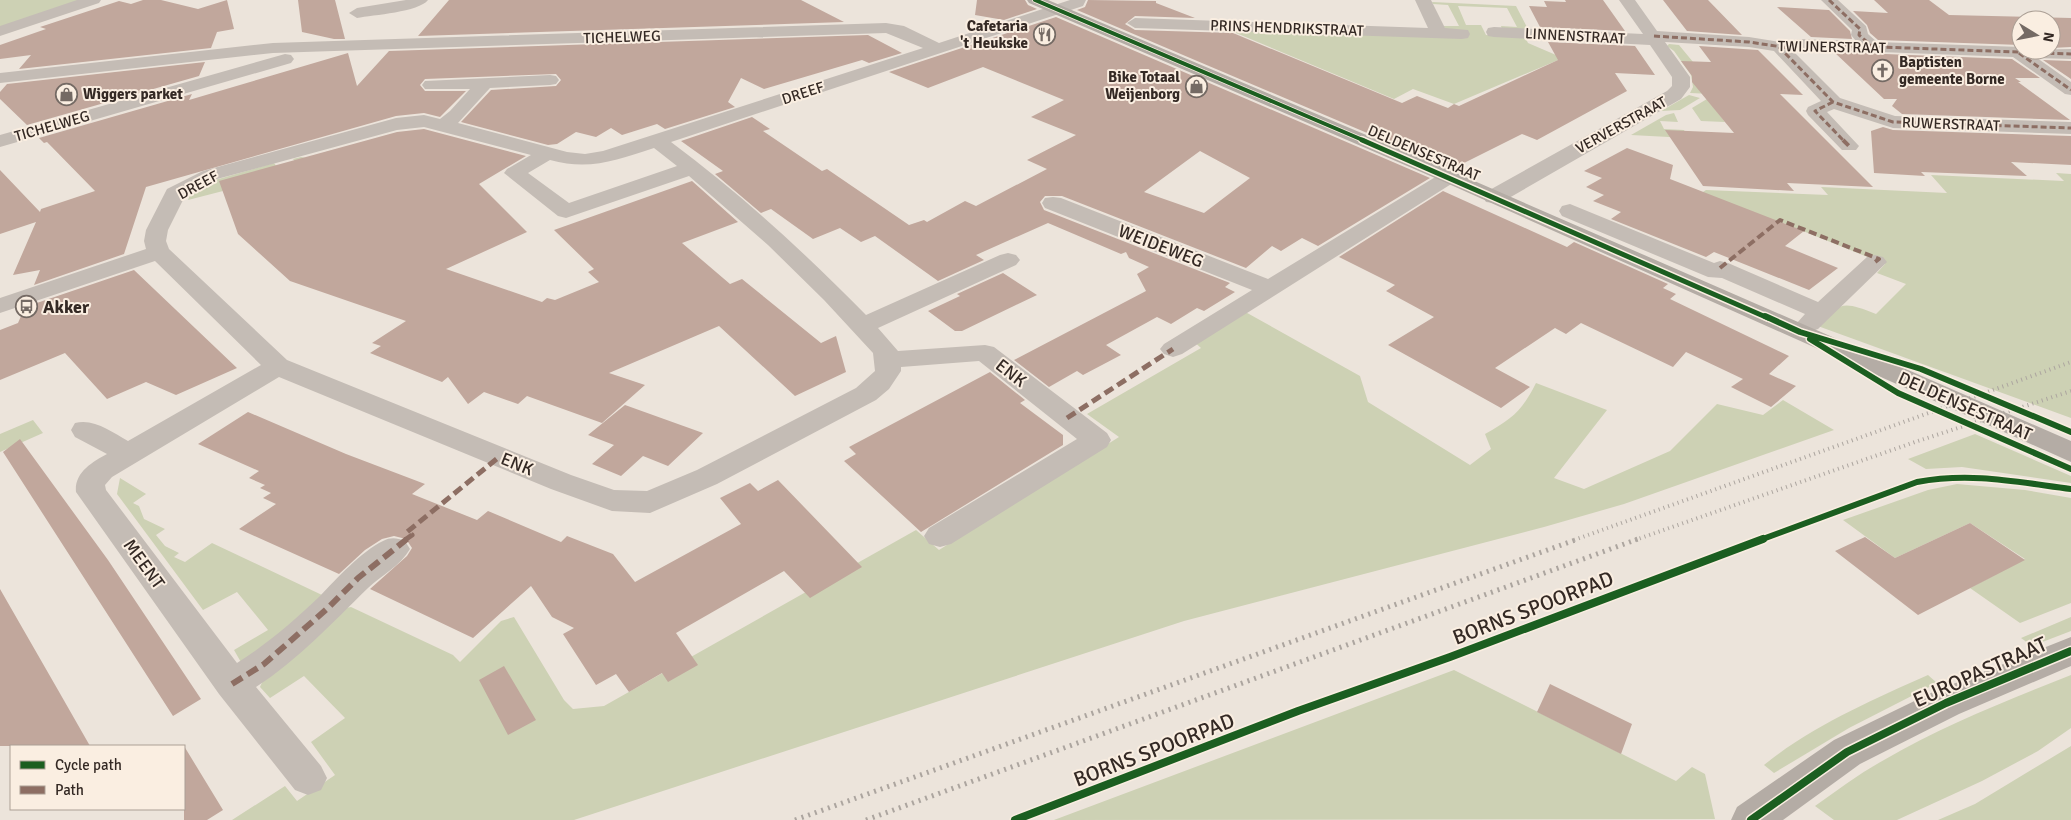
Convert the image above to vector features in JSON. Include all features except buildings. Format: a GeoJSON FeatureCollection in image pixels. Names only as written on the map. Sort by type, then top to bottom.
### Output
{"type":"FeatureCollection","features":[{"type":"Feature","properties":{"kind":"street"},"geometry":{"type":"LineString","coordinates":[[0,31],[94,0]]}},
{"type":"Feature","properties":{"kind":"street"},"geometry":{"type":"LineString","coordinates":[[339,46],[358,21],[356,7],[407,5],[420,0]]}},
{"type":"Feature","properties":{"kind":"street","name":"DELDENSESTRAAT"},"geometry":{"type":"LineString","coordinates":[[1036,0],[1449,177],[1800,332],[2058,443],[2071,452]]}},
{"type":"Feature","properties":{"kind":"street","name":"DREEF"},"geometry":{"type":"LineString","coordinates":[[159,252],[155,242],[157,230],[175,194],[210,175],[396,124],[424,121],[566,158],[592,159],[606,157],[939,49],[1077,3],[1078,0]]}},
{"type":"Feature","properties":{"kind":"street"},"geometry":{"type":"LineString","coordinates":[[1423,0],[1439,33]]}},
{"type":"Feature","properties":{"kind":"street","name":"VERVERSTRAAT"},"geometry":{"type":"LineString","coordinates":[[1494,197],[1674,95],[1681,87],[1681,77],[1627,0]]}},
{"type":"Feature","properties":{"kind":"street"},"geometry":{"type":"LineString","coordinates":[[1828,0],[1860,29],[1859,35],[1873,47]]}},
{"type":"Feature","properties":{"kind":"street","name":"PRINS HENDRIKSTRAAT"},"geometry":{"type":"LineString","coordinates":[[1135,23],[1462,34]]}},
{"type":"Feature","properties":{"kind":"street","name":"TICHELWEG"},"geometry":{"type":"LineString","coordinates":[[0,78],[219,53],[300,47],[886,28],[898,30],[939,49]]}},
{"type":"Feature","properties":{"kind":"street","name":"LINNENSTRAAT"},"geometry":{"type":"LineString","coordinates":[[1494,32],[1655,38]]}},
{"type":"Feature","properties":{"kind":"street","name":"TWIJNERSTRAAT"},"geometry":{"type":"LineString","coordinates":[[1655,38],[1749,42],[1789,48],[1798,44],[2011,53]]}},
{"type":"Feature","properties":{"kind":"street","name":"TICHELWEG"},"geometry":{"type":"LineString","coordinates":[[0,141],[289,58],[296,55],[300,47]]}},
{"type":"Feature","properties":{"kind":"street","name":"RUWERSTRAAT"},"geometry":{"type":"LineString","coordinates":[[1779,47],[1833,102],[1893,122],[2071,128]]}},
{"type":"Feature","properties":{"kind":"street"},"geometry":{"type":"LineString","coordinates":[[2028,60],[2071,90]]}},
{"type":"Feature","properties":{"kind":"street"},"geometry":{"type":"LineString","coordinates":[[432,85],[550,80]]}},
{"type":"Feature","properties":{"kind":"street"},"geometry":{"type":"LineString","coordinates":[[443,125],[457,115],[484,84]]}},
{"type":"Feature","properties":{"kind":"street"},"geometry":{"type":"LineString","coordinates":[[1833,102],[1815,111],[1849,146]]}},
{"type":"Feature","properties":{"kind":"street"},"geometry":{"type":"LineString","coordinates":[[656,140],[783,245],[886,352],[887,360]]}},
{"type":"Feature","properties":{"kind":"street"},"geometry":{"type":"LineString","coordinates":[[546,154],[514,173],[566,211],[692,168]]}},
{"type":"Feature","properties":{"kind":"street"},"geometry":{"type":"LineString","coordinates":[[1173,349],[1449,177]]}},
{"type":"Feature","properties":{"kind":"street","name":"WEIDEWEG"},"geometry":{"type":"LineString","coordinates":[[1053,203],[1270,288]]}},
{"type":"Feature","properties":{"kind":"street"},"geometry":{"type":"LineString","coordinates":[[1570,211],[1716,272]]}},
{"type":"Feature","properties":{"kind":"street"},"geometry":{"type":"LineString","coordinates":[[1576,233],[1596,221]]}},
{"type":"Feature","properties":{"kind":"street"},"geometry":{"type":"LineString","coordinates":[[0,306],[159,252]]}},
{"type":"Feature","properties":{"kind":"street","name":"ENK"},"geometry":{"type":"LineString","coordinates":[[159,252],[278,366],[561,482],[612,500],[650,502],[707,477],[866,394],[880,383],[888,371],[887,360],[985,352],[1097,440],[940,536]]}},
{"type":"Feature","properties":{"kind":"street"},"geometry":{"type":"LineString","coordinates":[[862,326],[1008,260]]}},
{"type":"Feature","properties":{"kind":"street"},"geometry":{"type":"LineString","coordinates":[[1800,332],[1876,262]]}},
{"type":"Feature","properties":{"kind":"street"},"geometry":{"type":"LineString","coordinates":[[1697,286],[1720,268],[1822,313]]}},
{"type":"Feature","properties":{"kind":"street","name":"MEENT"},"geometry":{"type":"LineString","coordinates":[[278,366],[129,453],[90,483],[92,492],[232,684],[308,778]]}},
{"type":"Feature","properties":{"kind":"street"},"geometry":{"type":"LineString","coordinates":[[85,430],[129,453]]}},
{"type":"Feature","properties":{"kind":"street"},"geometry":{"type":"LineString","coordinates":[[232,684],[264,664],[328,608],[358,578],[394,549]]}},
{"type":"Feature","properties":{"kind":"street","name":"EUROPASTRAAT"},"geometry":{"type":"LineString","coordinates":[[1751,820],[1847,752],[1946,703],[2071,650]]}},
{"type":"Feature","properties":{"kind":"green space"},"geometry":{"type":"Polygon","coordinates":[[[0,0],[88,0],[0,28],[0,0]]]}},
{"type":"Feature","properties":{"kind":"green space"},"geometry":{"type":"Polygon","coordinates":[[[1432,2],[1516,6],[1529,31],[1502,29],[1501,26],[1517,27],[1507,8],[1458,6],[1466,25],[1481,25],[1486,35],[1525,37],[1528,43],[1563,58],[1454,104],[1413,89],[1394,99],[1229,30],[1446,29],[1443,26],[1459,26],[1448,5],[1433,4],[1432,2]]]}},
{"type":"Feature","properties":{"kind":"green space"},"geometry":{"type":"Polygon","coordinates":[[[1669,44],[1679,45],[1717,91],[1712,94],[1690,93],[1693,87],[1691,75],[1674,51],[1667,46],[1669,44]]]}},
{"type":"Feature","properties":{"kind":"green space"},"geometry":{"type":"Polygon","coordinates":[[[1689,95],[1700,98],[1680,110],[1661,111],[1689,95]]]}},
{"type":"Feature","properties":{"kind":"green space"},"geometry":{"type":"Polygon","coordinates":[[[1707,99],[1725,122],[1701,121],[1692,108],[1707,99]]]}},
{"type":"Feature","properties":{"kind":"green space"},"geometry":{"type":"Polygon","coordinates":[[[1674,113],[1678,122],[1660,121],[1664,129],[1684,130],[1688,138],[1631,135],[1666,115],[1674,113]]]}},
{"type":"Feature","properties":{"kind":"green space"},"geometry":{"type":"Polygon","coordinates":[[[301,157],[311,159],[223,191],[188,200],[191,192],[215,180],[274,163],[279,170],[297,164],[293,159],[301,157]]]}},
{"type":"Feature","properties":{"kind":"green space"},"geometry":{"type":"Polygon","coordinates":[[[2056,173],[2071,174],[2071,418],[1815,325],[1831,312],[1843,306],[1856,307],[1876,314],[1906,284],[1877,273],[1885,264],[1783,223],[1695,197],[1706,190],[1828,195],[1821,187],[1947,193],[1931,175],[2064,181],[2056,173]]]}},
{"type":"Feature","properties":{"kind":"green space"},"geometry":{"type":"Polygon","coordinates":[[[1240,309],[1360,376],[1368,402],[1470,465],[1491,449],[1485,434],[1509,419],[1521,407],[1536,383],[1607,410],[1554,478],[1584,489],[1670,451],[1717,404],[1763,415],[1783,400],[1834,430],[1624,504],[1544,527],[1184,621],[574,820],[232,820],[285,786],[297,801],[335,775],[311,742],[345,718],[304,676],[270,698],[260,687],[268,669],[335,610],[351,607],[453,655],[460,662],[501,621],[514,617],[564,700],[573,709],[604,706],[916,530],[939,550],[1119,437],[1087,414],[1201,348],[1192,340],[1240,309]]]}},
{"type":"Feature","properties":{"kind":"green space"},"geometry":{"type":"Polygon","coordinates":[[[33,420],[43,433],[0,452],[0,434],[33,420]]]}},
{"type":"Feature","properties":{"kind":"green space"},"geometry":{"type":"Polygon","coordinates":[[[1975,434],[2071,476],[2071,483],[1962,467],[1926,469],[1908,459],[1975,434]]]}},
{"type":"Feature","properties":{"kind":"green space"},"geometry":{"type":"Polygon","coordinates":[[[120,478],[146,494],[133,503],[139,506],[144,519],[165,529],[156,535],[165,546],[179,553],[174,557],[185,562],[212,543],[322,595],[323,605],[242,664],[234,650],[268,630],[237,592],[203,610],[117,494],[120,478]]]}},
{"type":"Feature","properties":{"kind":"green space"},"geometry":{"type":"Polygon","coordinates":[[[1957,484],[2025,490],[2071,498],[2071,603],[2020,623],[1970,588],[2025,559],[1970,523],[1895,558],[1843,520],[1928,490],[1957,484]]]}},
{"type":"Feature","properties":{"kind":"green space"},"geometry":{"type":"Polygon","coordinates":[[[2071,617],[2071,631],[2032,646],[2021,638],[2071,617]]]}},
{"type":"Feature","properties":{"kind":"green space"},"geometry":{"type":"Polygon","coordinates":[[[1454,670],[1676,781],[1692,767],[1705,774],[1715,819],[1054,820],[1454,670]]]}},
{"type":"Feature","properties":{"kind":"green space"},"geometry":{"type":"Polygon","coordinates":[[[1928,675],[1937,683],[1849,728],[1774,773],[1764,765],[1822,726],[1864,704],[1928,675]]]}},
{"type":"Feature","properties":{"kind":"green space"},"geometry":{"type":"Polygon","coordinates":[[[2071,675],[2071,728],[2038,751],[1982,781],[1897,820],[1834,820],[1815,806],[1866,770],[1930,735],[2071,675]]]}},
{"type":"Feature","properties":{"kind":"green space"},"geometry":{"type":"Polygon","coordinates":[[[2071,746],[2071,820],[1938,820],[1975,804],[2071,746]]]}},
{"type":"Feature","properties":{"kind":"railway"},"geometry":{"type":"LineString","coordinates":[[1574,540],[2071,362]]}},
{"type":"Feature","properties":{"kind":"railway"},"geometry":{"type":"LineString","coordinates":[[1635,540],[1915,442],[2071,391]]}},
{"type":"Feature","properties":{"kind":"railway"},"geometry":{"type":"LineString","coordinates":[[795,820],[1578,539]]}},
{"type":"Feature","properties":{"kind":"railway"},"geometry":{"type":"LineString","coordinates":[[866,820],[1638,539]]}},
{"type":"Feature","properties":{"kind":"marked path"},"geometry":{"type":"LineString","coordinates":[[1829,0],[1860,29],[1859,35],[1873,47]]}},
{"type":"Feature","properties":{"kind":"marked path"},"geometry":{"type":"LineString","coordinates":[[1654,36],[1749,42],[1789,48],[1798,44],[2071,54]]}},
{"type":"Feature","properties":{"kind":"marked path"},"geometry":{"type":"LineString","coordinates":[[1779,47],[1833,102],[1893,122],[2071,128]]}},
{"type":"Feature","properties":{"kind":"marked path"},"geometry":{"type":"LineString","coordinates":[[2029,60],[2071,90]]}},
{"type":"Feature","properties":{"kind":"marked path"},"geometry":{"type":"LineString","coordinates":[[1833,102],[1815,111],[1849,146]]}},
{"type":"Feature","properties":{"kind":"marked path"},"geometry":{"type":"LineString","coordinates":[[1720,268],[1780,220],[1879,259],[1875,262]]}},
{"type":"Feature","properties":{"kind":"marked path"},"geometry":{"type":"LineString","coordinates":[[1067,418],[1173,349]]}},
{"type":"Feature","properties":{"kind":"marked path"},"geometry":{"type":"LineString","coordinates":[[232,684],[264,664],[328,608],[358,578],[412,535],[407,532],[499,457]]}},
{"type":"Feature","properties":{"kind":"cycle path"},"geometry":{"type":"LineString","coordinates":[[1035,0],[1449,177],[1800,332],[1921,369],[2071,432]]}},
{"type":"Feature","properties":{"kind":"cycle path"},"geometry":{"type":"LineString","coordinates":[[1810,339],[1898,393],[2071,469]]}},
{"type":"Feature","properties":{"kind":"cycle path","name":"BORNS SPOORPAD"},"geometry":{"type":"LineString","coordinates":[[1015,820],[1298,711],[1450,657],[1917,482],[1943,477],[1972,476],[2071,489]]}},
{"type":"Feature","properties":{"kind":"cycle path"},"geometry":{"type":"LineString","coordinates":[[1751,820],[1847,752],[1946,703],[2071,651]]}},
{"type":"Feature","properties":{"kind":"place","name":"Cafetaria 't Heukske"},"geometry":{"type":"Point","coordinates":[1044,35]}},
{"type":"Feature","properties":{"kind":"place","name":"Baptisten gemeente Borne"},"geometry":{"type":"Point","coordinates":[1883,71]}},
{"type":"Feature","properties":{"kind":"place","name":"Bike Totaal Weijenborg"},"geometry":{"type":"Point","coordinates":[1196,86]}},
{"type":"Feature","properties":{"kind":"place","name":"Wiggers parket"},"geometry":{"type":"Point","coordinates":[67,94]}},
{"type":"Feature","properties":{"kind":"place","name":"Akker"},"geometry":{"type":"Point","coordinates":[27,307]}}]}
